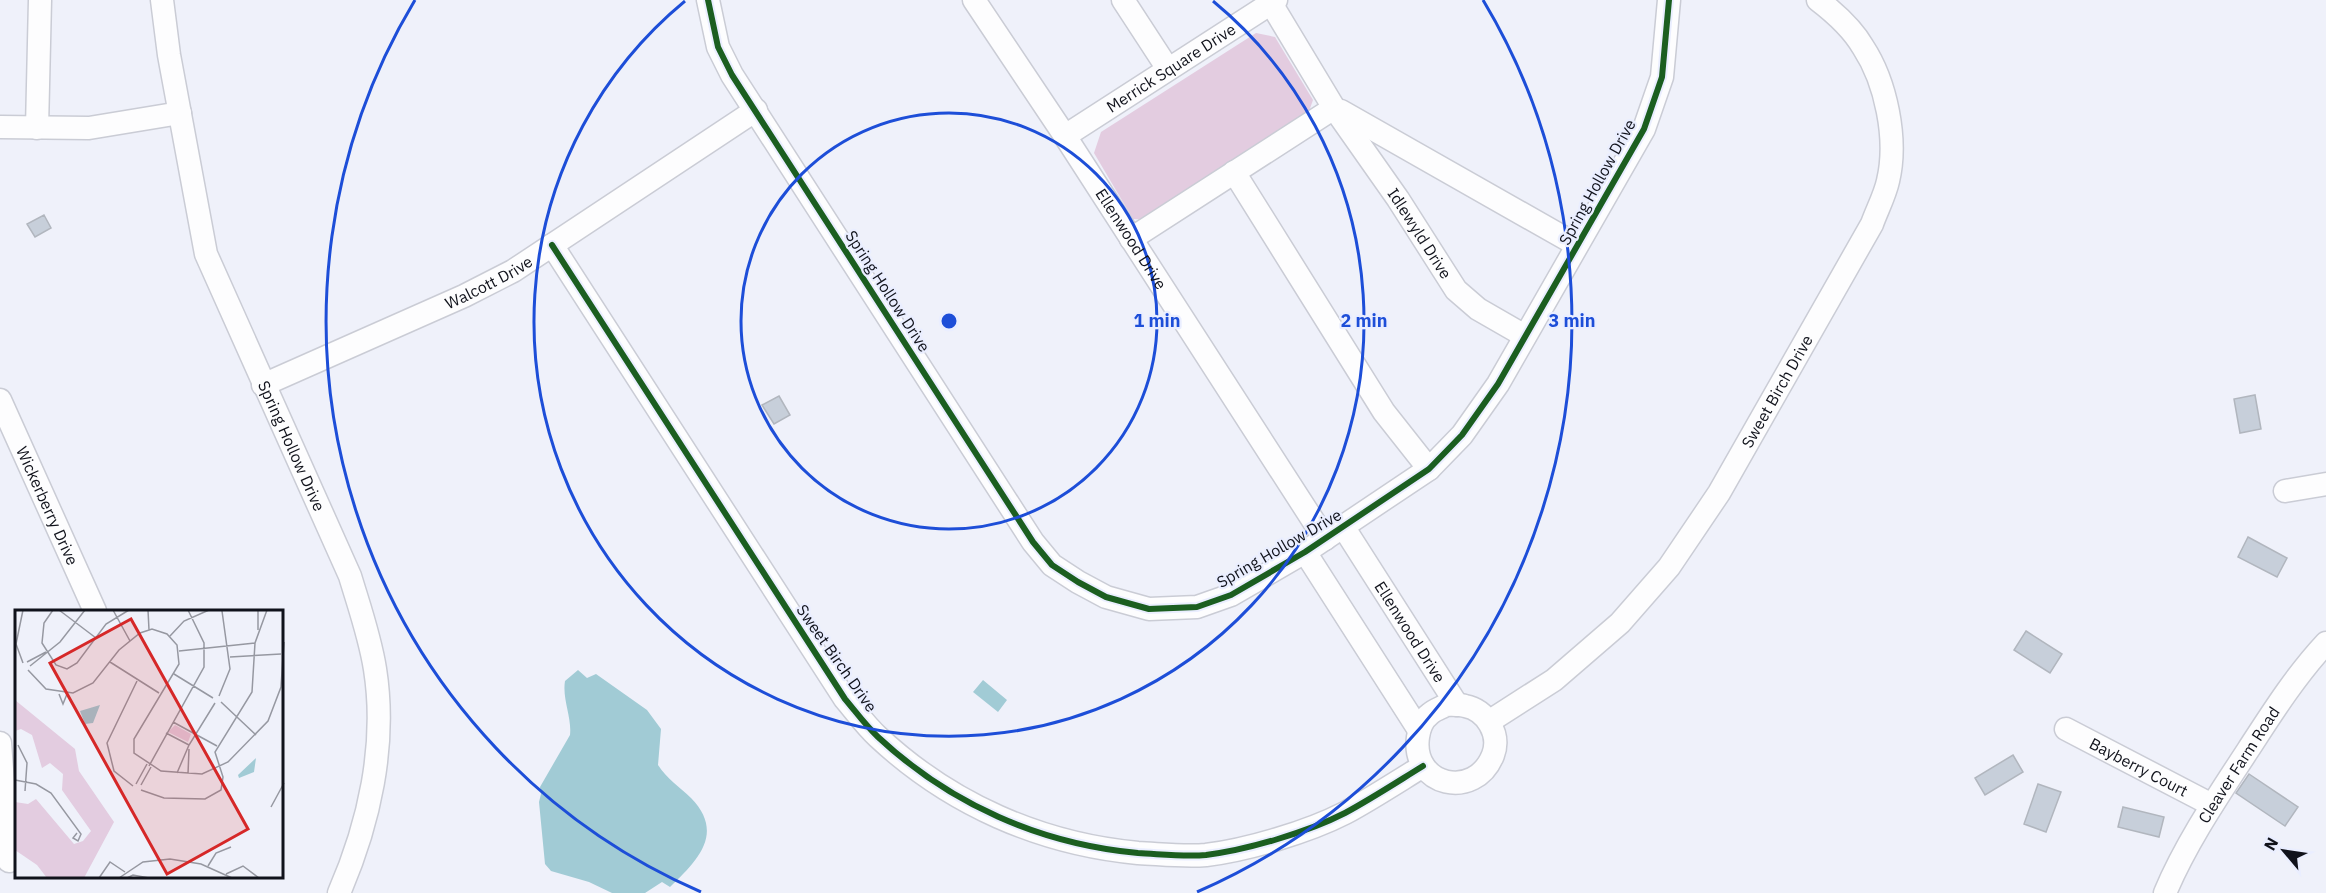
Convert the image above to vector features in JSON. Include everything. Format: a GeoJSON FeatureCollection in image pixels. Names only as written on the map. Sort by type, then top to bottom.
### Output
{"type":"FeatureCollection","features":[{"type":"Feature","properties":{"kind":"street"},"geometry":{"type":"LineString","coordinates":[[37,128],[40,0]]}},
{"type":"Feature","properties":{"kind":"street","name":"Spring Hollow Drive"},"geometry":{"type":"LineString","coordinates":[[162,0],[169,55],[206,254],[350,576],[367,631],[375,669],[379,713],[370,800],[360,839],[339,893]]}},
{"type":"Feature","properties":{"kind":"street","name":"Spring Hollow Drive"},"geometry":{"type":"LineString","coordinates":[[708,0],[718,47],[732,75],[1033,542],[1052,565],[1078,582],[1107,597],[1149,609],[1197,607],[1231,595],[1305,552],[1429,469],[1462,435],[1498,384],[1644,129],[1662,77],[1669,0]]}},
{"type":"Feature","properties":{"kind":"street","name":"Ellenwood Drive"},"geometry":{"type":"LineString","coordinates":[[974,0],[1131,239],[1334,533],[1457,705]]}},
{"type":"Feature","properties":{"kind":"street"},"geometry":{"type":"LineString","coordinates":[[1123,0],[1168,69]]}},
{"type":"Feature","properties":{"kind":"street","name":"Sweet Birch Drive"},"geometry":{"type":"LineString","coordinates":[[1490,721],[1554,680],[1620,623],[1669,567],[1719,493],[1872,224],[1888,181],[1891,140],[1884,91],[1864,47],[1838,15],[1818,0]]}},
{"type":"Feature","properties":{"kind":"street","name":"Merrick Square Drive"},"geometry":{"type":"LineString","coordinates":[[1065,136],[1272,1]]}},
{"type":"Feature","properties":{"kind":"street","name":"Idlewyld Drive"},"geometry":{"type":"LineString","coordinates":[[1272,1],[1334,108],[1398,199],[1456,290],[1478,309],[1525,336]]}},
{"type":"Feature","properties":{"kind":"street"},"geometry":{"type":"LineString","coordinates":[[1131,239],[1334,108]]}},
{"type":"Feature","properties":{"kind":"street","name":"Idlewyld Drive"},"geometry":{"type":"LineString","coordinates":[[1334,108],[1577,245]]}},
{"type":"Feature","properties":{"kind":"street","name":"Walcott Drive"},"geometry":{"type":"LineString","coordinates":[[263,385],[464,296],[513,271],[756,110]]}},
{"type":"Feature","properties":{"kind":"street"},"geometry":{"type":"LineString","coordinates":[[0,127],[89,128],[180,113]]}},
{"type":"Feature","properties":{"kind":"street"},"geometry":{"type":"LineString","coordinates":[[1234,172],[1384,412],[1429,469]]}},
{"type":"Feature","properties":{"kind":"street","name":"Sweet Birch Drive"},"geometry":{"type":"LineString","coordinates":[[552,246],[845,699],[876,735],[911,766],[940,786],[981,810],[1035,832],[1088,846],[1149,854],[1205,855],[1252,846],[1343,814],[1423,766]]}},
{"type":"Feature","properties":{"kind":"street","name":"Wickerberry Drive"},"geometry":{"type":"LineString","coordinates":[[0,400],[95,610]]}},
{"type":"Feature","properties":{"kind":"street"},"geometry":{"type":"LineString","coordinates":[[2285,491],[2326,484]]}},
{"type":"Feature","properties":{"kind":"street"},"geometry":{"type":"LineString","coordinates":[[1305,552],[1419,730]]}},
{"type":"Feature","properties":{"kind":"street","name":"Cleaver Farm Road"},"geometry":{"type":"LineString","coordinates":[[2165,893],[2212,805],[2273,712],[2311,659],[2326,643]]}},
{"type":"Feature","properties":{"kind":"street"},"geometry":{"type":"LineString","coordinates":[[1446,705],[1465,705],[1490,721],[1495,749],[1488,767],[1473,779],[1455,784],[1437,779],[1423,766],[1416,748],[1419,730],[1430,714],[1446,705]]}},
{"type":"Feature","properties":{"kind":"street","name":"Bayberry Court"},"geometry":{"type":"LineString","coordinates":[[2066,729],[2212,805]]}},
{"type":"Feature","properties":{"kind":"street"},"geometry":{"type":"LineString","coordinates":[[0,743],[8,861]]}},
{"type":"Feature","properties":{"kind":"shaded area"},"geometry":{"type":"Polygon","coordinates":[[[1256,33],[1275,37],[1313,100],[1307,117],[1153,220],[1133,219],[1094,153],[1101,132],[1256,33]]]}},
{"type":"Feature","properties":{"kind":"water"},"geometry":{"type":"Polygon","coordinates":[[[578,670],[587,678],[596,674],[647,710],[661,729],[658,765],[701,811],[706,823],[707,834],[704,846],[690,867],[670,887],[662,882],[645,893],[612,893],[589,882],[551,871],[545,864],[539,802],[540,787],[570,735],[564,688],[565,681],[578,670]]]}},
{"type":"Feature","properties":{"kind":"water"},"geometry":{"type":"Polygon","coordinates":[[[983,680],[1007,700],[998,712],[973,692],[983,680]]]}},
{"type":"Feature","properties":{"kind":"building"},"geometry":{"type":"Polygon","coordinates":[[[44,215],[51,228],[35,237],[27,224],[44,215]]]}},
{"type":"Feature","properties":{"kind":"building"},"geometry":{"type":"Polygon","coordinates":[[[2255,395],[2261,429],[2240,433],[2234,399],[2255,395]]]}},
{"type":"Feature","properties":{"kind":"building"},"geometry":{"type":"Polygon","coordinates":[[[779,396],[790,415],[774,424],[762,405],[779,396]]]}},
{"type":"Feature","properties":{"kind":"building"},"geometry":{"type":"Polygon","coordinates":[[[2248,537],[2287,558],[2277,577],[2238,557],[2248,537]]]}},
{"type":"Feature","properties":{"kind":"building"},"geometry":{"type":"Polygon","coordinates":[[[2026,631],[2062,654],[2050,673],[2014,650],[2026,631]]]}},
{"type":"Feature","properties":{"kind":"building"},"geometry":{"type":"Polygon","coordinates":[[[2013,755],[2023,772],[1985,795],[1975,778],[2013,755]]]}},
{"type":"Feature","properties":{"kind":"building"},"geometry":{"type":"Polygon","coordinates":[[[2249,774],[2298,807],[2285,826],[2236,793],[2249,774]]]}},
{"type":"Feature","properties":{"kind":"building"},"geometry":{"type":"Polygon","coordinates":[[[2038,784],[2061,792],[2046,832],[2024,824],[2038,784]]]}},
{"type":"Feature","properties":{"kind":"building"},"geometry":{"type":"Polygon","coordinates":[[[2123,807],[2164,817],[2159,837],[2118,827],[2123,807]]]}},
{"type":"Feature","properties":{"kind":"cycle path"},"geometry":{"type":"LineString","coordinates":[[708,0],[718,47],[732,75],[1033,542],[1052,565],[1078,582],[1106,597],[1149,609],[1197,607],[1231,595],[1305,552],[1429,469],[1462,435],[1498,384],[1644,129],[1662,77],[1669,0]]}},
{"type":"Feature","properties":{"kind":"cycle path"},"geometry":{"type":"LineString","coordinates":[[552,245],[845,699],[865,724],[906,761],[966,801],[998,817],[1066,840],[1138,853],[1206,855],[1240,849],[1313,827],[1345,813],[1423,766]]}}]}
